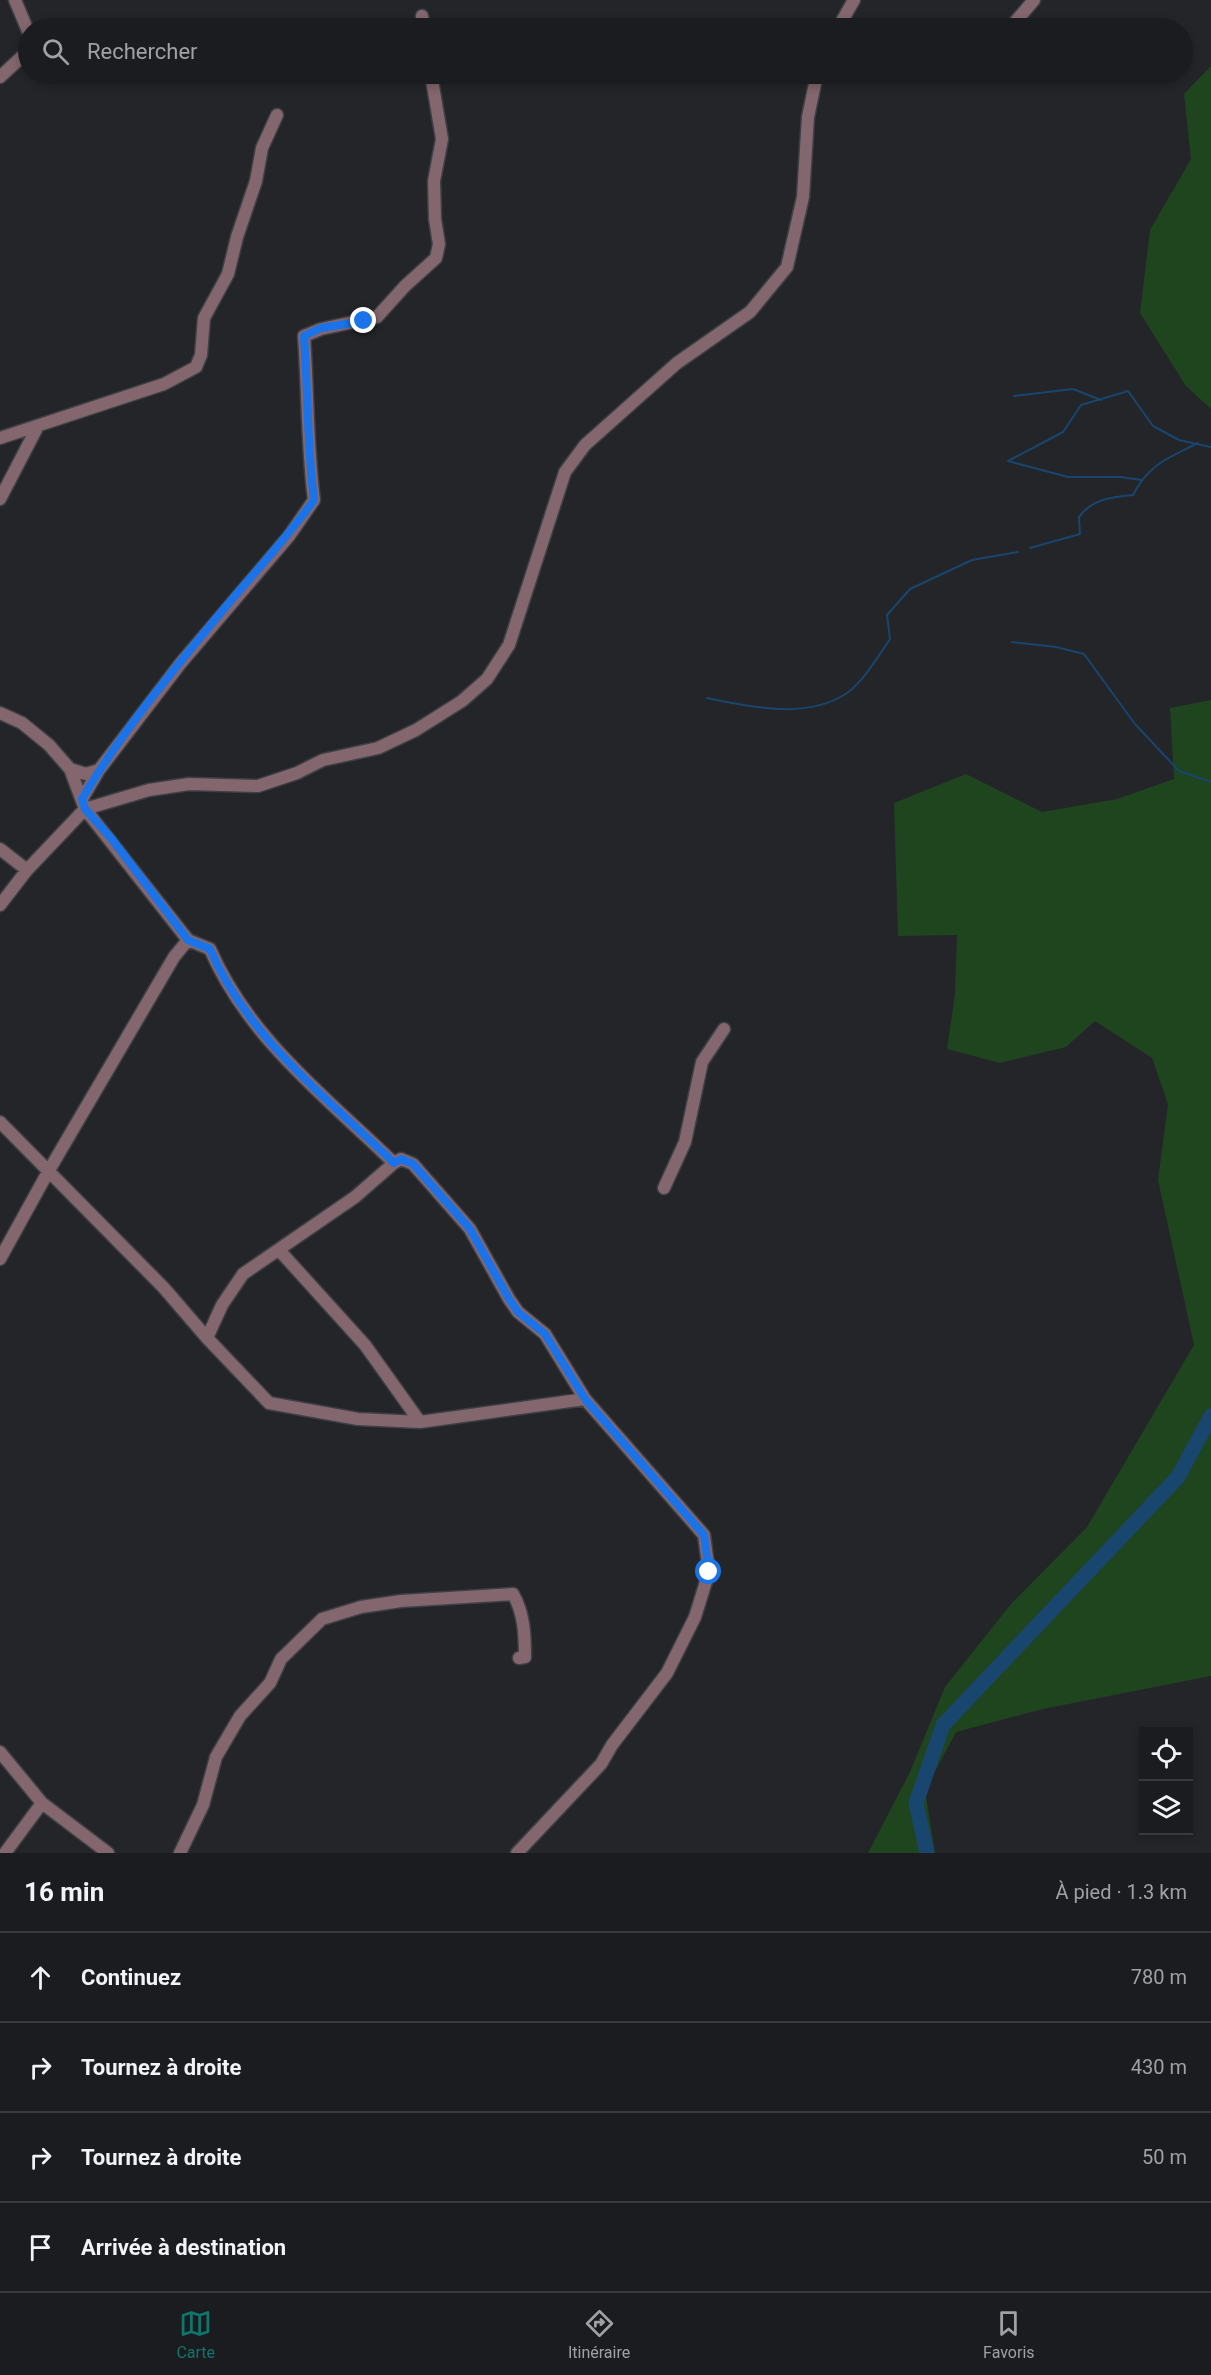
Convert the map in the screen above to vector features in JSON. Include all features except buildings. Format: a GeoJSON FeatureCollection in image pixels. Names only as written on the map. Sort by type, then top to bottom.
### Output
{"type":"FeatureCollection","features":[{"type":"Feature","properties":{"kind":"street"},"geometry":{"type":"LineString","coordinates":[[15,0],[23,18]]}},
{"type":"Feature","properties":{"kind":"street"},"geometry":{"type":"LineString","coordinates":[[844,18],[854,0]]}},
{"type":"Feature","properties":{"kind":"street"},"geometry":{"type":"LineString","coordinates":[[1019,18],[1034,0]]}},
{"type":"Feature","properties":{"kind":"street"},"geometry":{"type":"LineString","coordinates":[[0,77],[18,60]]}},
{"type":"Feature","properties":{"kind":"street"},"geometry":{"type":"LineString","coordinates":[[0,905],[84,804],[99,770],[180,664],[289,536],[314,500],[307,448],[309,412],[304,336],[321,328],[377,317],[405,286],[436,258],[439,244],[435,219],[434,181],[442,139],[433,84]]}},
{"type":"Feature","properties":{"kind":"street"},"geometry":{"type":"LineString","coordinates":[[84,804],[189,783],[258,786],[297,772],[323,759],[378,748],[416,730],[462,701],[487,680],[509,645],[565,472],[585,445],[677,363],[750,312],[787,267],[802,197],[808,117],[815,84]]}},
{"type":"Feature","properties":{"kind":"street"},"geometry":{"type":"LineString","coordinates":[[0,438],[164,384],[196,367],[201,355],[204,318],[228,274],[237,237],[256,181],[262,148],[278,115]]}},
{"type":"Feature","properties":{"kind":"street"},"geometry":{"type":"LineString","coordinates":[[0,499],[38,426]]}},
{"type":"Feature","properties":{"kind":"street"},"geometry":{"type":"LineString","coordinates":[[0,712],[22,723],[49,745],[70,769],[84,804],[188,940],[210,949],[219,969],[269,1043],[298,1076],[333,1104],[394,1163]]}},
{"type":"Feature","properties":{"kind":"street"},"geometry":{"type":"LineString","coordinates":[[70,769],[86,774],[99,770]]}},
{"type":"Feature","properties":{"kind":"street"},"geometry":{"type":"LineString","coordinates":[[0,849],[27,870]]}},
{"type":"Feature","properties":{"kind":"street"},"geometry":{"type":"LineString","coordinates":[[0,1259],[48,1172],[174,957],[188,940]]}},
{"type":"Feature","properties":{"kind":"street"},"geometry":{"type":"LineString","coordinates":[[664,1188],[685,1142],[702,1062],[724,1029]]}},
{"type":"Feature","properties":{"kind":"street"},"geometry":{"type":"LineString","coordinates":[[0,1122],[164,1288],[207,1338],[269,1403],[358,1419],[420,1422],[585,1399]]}},
{"type":"Feature","properties":{"kind":"street"},"geometry":{"type":"LineString","coordinates":[[207,1338],[222,1305],[243,1274],[355,1197],[401,1159],[413,1164],[470,1229],[518,1312],[545,1334],[585,1399],[704,1535],[709,1572],[695,1617],[667,1673],[612,1745],[602,1764],[517,1853]]}},
{"type":"Feature","properties":{"kind":"street"},"geometry":{"type":"LineString","coordinates":[[279,1250],[365,1345],[420,1422]]}},
{"type":"Feature","properties":{"kind":"street"},"geometry":{"type":"LineString","coordinates":[[180,1853],[203,1805],[216,1757],[240,1716],[270,1683],[281,1659],[322,1619],[361,1607],[401,1601],[513,1594],[519,1605],[525,1637],[525,1657],[519,1658]]}},
{"type":"Feature","properties":{"kind":"street"},"geometry":{"type":"LineString","coordinates":[[2,1760],[42,1803],[108,1853]]}},
{"type":"Feature","properties":{"kind":"street"},"geometry":{"type":"LineString","coordinates":[[5,1853],[42,1803]]}},
{"type":"Feature","properties":{"kind":"green space"},"geometry":{"type":"Polygon","coordinates":[[[1211,66],[1211,409],[1186,386],[1140,313],[1150,230],[1191,159],[1184,94],[1211,66]]]}},
{"type":"Feature","properties":{"kind":"green space"},"geometry":{"type":"Polygon","coordinates":[[[1211,700],[1211,1676],[1043,1709],[956,1732],[925,1790],[935,1853],[868,1853],[910,1772],[945,1687],[1011,1604],[1087,1527],[1194,1345],[1158,1180],[1168,1104],[1152,1058],[1095,1021],[1066,1047],[1000,1063],[947,1049],[955,994],[957,935],[898,936],[894,803],[966,774],[1042,812],[1117,799],[1174,779],[1170,708],[1211,700]]]}},
{"type":"Feature","properties":{"kind":"waterway"},"geometry":{"type":"LineString","coordinates":[[1014,396],[1073,389],[1101,400]]}},
{"type":"Feature","properties":{"kind":"waterway"},"geometry":{"type":"LineString","coordinates":[[1141,480],[1121,477],[1068,477],[1008,461],[1063,432],[1081,405],[1128,391],[1153,426],[1179,440],[1211,447]]}},
{"type":"Feature","properties":{"kind":"waterway"},"geometry":{"type":"LineString","coordinates":[[1030,548],[1080,534],[1079,517],[1090,506],[1110,498],[1133,495],[1139,484],[1160,463],[1198,443]]}},
{"type":"Feature","properties":{"kind":"waterway"},"geometry":{"type":"LineString","coordinates":[[707,698],[779,709],[797,709],[831,701],[853,688],[876,660],[890,639],[887,615],[910,589],[972,560],[1018,552]]}},
{"type":"Feature","properties":{"kind":"waterway"},"geometry":{"type":"LineString","coordinates":[[1012,642],[1056,647],[1084,654],[1135,724],[1179,771],[1211,782]]}},
{"type":"Feature","properties":{"kind":"waterway"},"geometry":{"type":"LineString","coordinates":[[927,1853],[916,1803],[943,1725],[1178,1477],[1211,1416]]}},
{"type":"Feature","properties":{"kind":"route"},"geometry":{"type":"LineString","coordinates":[[364,321],[321,328],[304,336],[309,412],[307,448],[314,500],[289,536],[220,614],[180,664],[99,770],[82,799],[85,809],[111,838],[188,940],[210,949],[219,969],[269,1043],[298,1076],[333,1104],[394,1163],[401,1159],[413,1164],[470,1229],[518,1312],[545,1334],[585,1399],[704,1535],[709,1572]]}}]}
